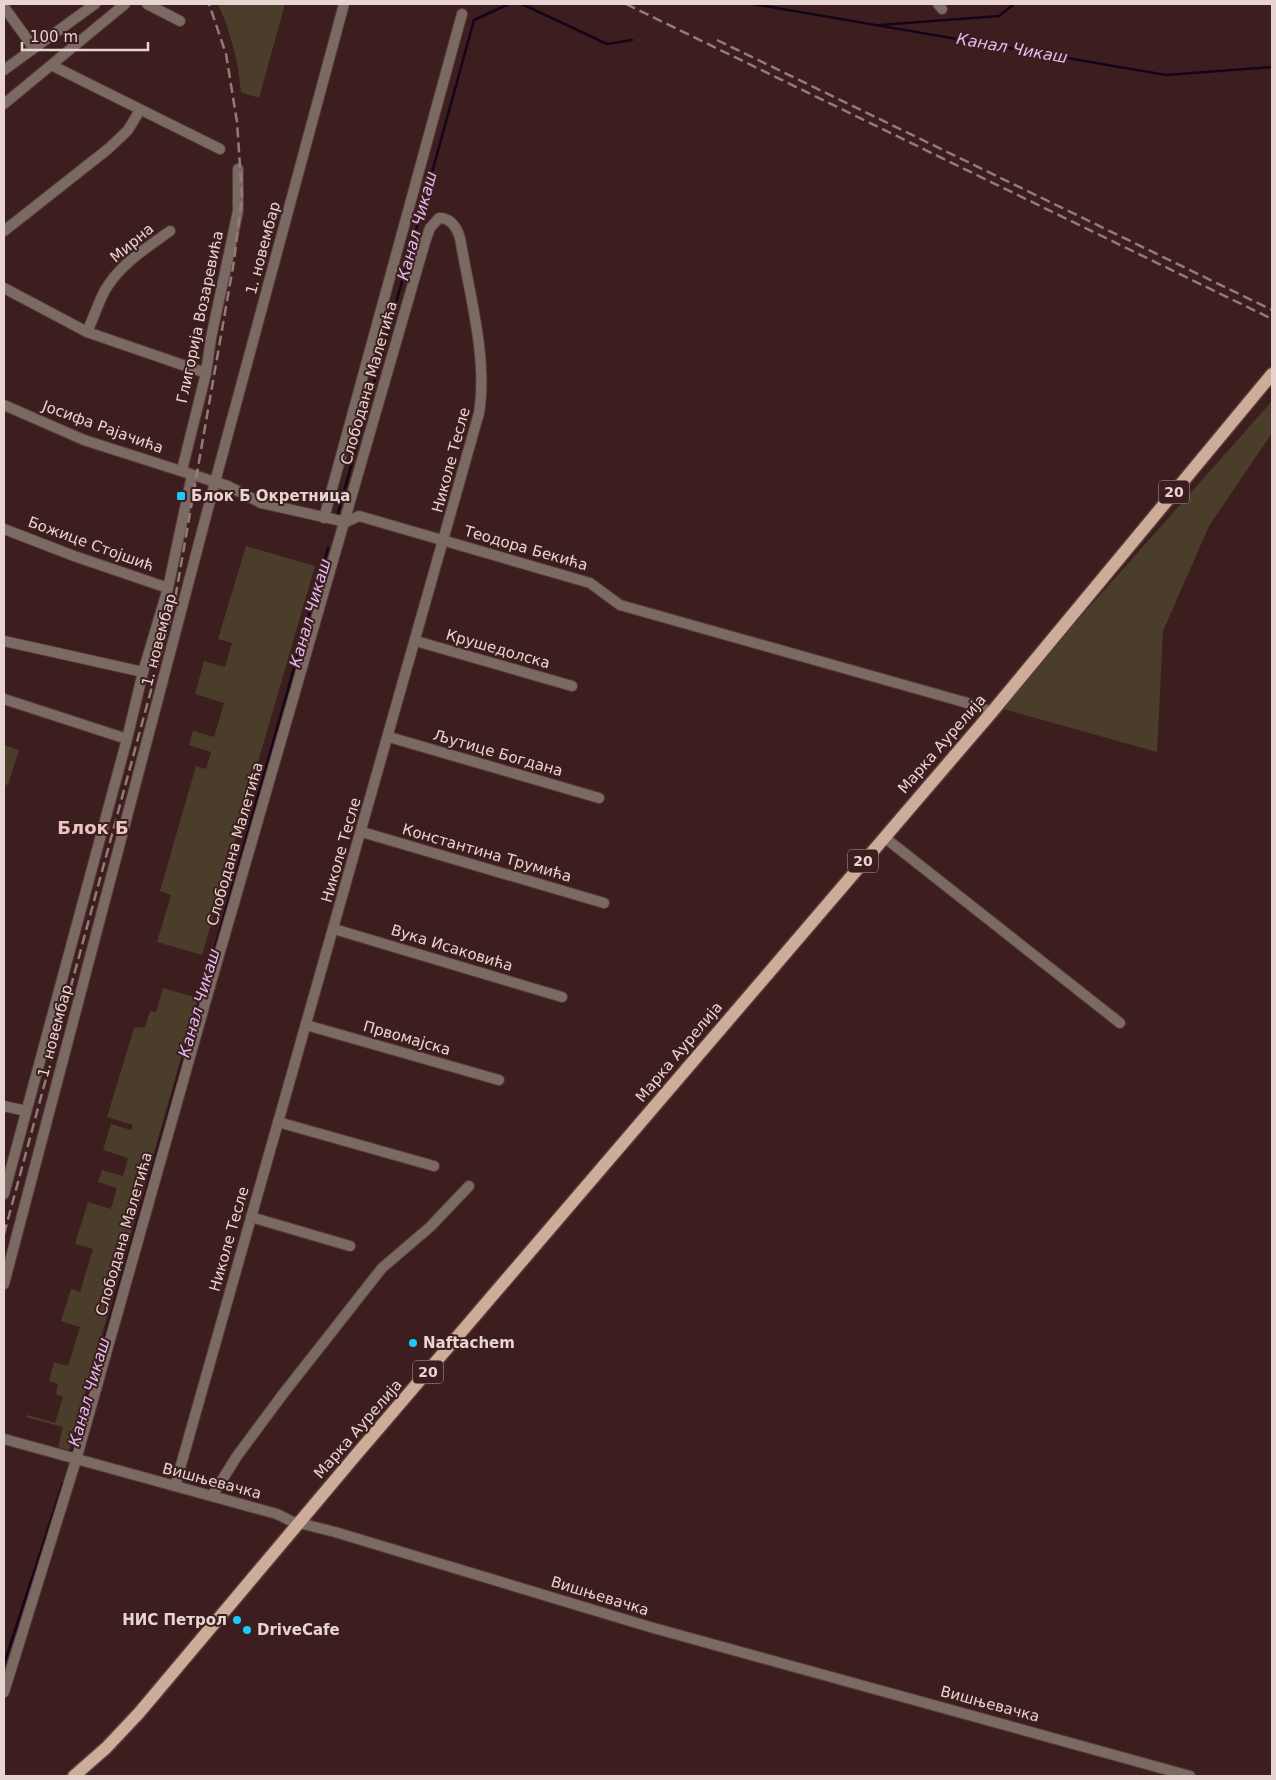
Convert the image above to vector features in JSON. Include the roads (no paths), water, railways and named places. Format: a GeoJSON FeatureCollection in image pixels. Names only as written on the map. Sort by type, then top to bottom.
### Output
{"type":"FeatureCollection","features":[{"type":"Feature","properties":{"kind":"main road","name":"Марка Аурелија"},"geometry":{"type":"LineString","coordinates":[[74,1776],[106,1748],[139,1713],[992,712],[1272,374]]}},
{"type":"Feature","properties":{"kind":"main road","name":"Марка Аурелија"},"geometry":{"type":"LineString","coordinates":[[85,1776],[106,1748]]}},
{"type":"Feature","properties":{"kind":"street"},"geometry":{"type":"LineString","coordinates":[[4,70],[33,47],[95,4]]}},
{"type":"Feature","properties":{"kind":"street"},"geometry":{"type":"LineString","coordinates":[[4,104],[53,66],[125,4]]}},
{"type":"Feature","properties":{"kind":"street"},"geometry":{"type":"LineString","coordinates":[[147,4],[180,21]]}},
{"type":"Feature","properties":{"kind":"street","name":"1. новембар"},"geometry":{"type":"LineString","coordinates":[[4,1284],[215,482],[344,4]]}},
{"type":"Feature","properties":{"kind":"street"},"geometry":{"type":"LineString","coordinates":[[4,7],[33,47]]}},
{"type":"Feature","properties":{"kind":"street","name":"Слободана Малетића"},"geometry":{"type":"LineString","coordinates":[[326,518],[462,14]]}},
{"type":"Feature","properties":{"kind":"street"},"geometry":{"type":"LineString","coordinates":[[53,66],[220,149]]}},
{"type":"Feature","properties":{"kind":"street"},"geometry":{"type":"LineString","coordinates":[[4,231],[108,149],[128,130],[140,110]]}},
{"type":"Feature","properties":{"kind":"street","name":"Глигорија Возаревића"},"geometry":{"type":"LineString","coordinates":[[182,470],[206,373],[211,338],[238,210],[238,169]]}},
{"type":"Feature","properties":{"kind":"street","name":"Слободана Малетића"},"geometry":{"type":"LineString","coordinates":[[4,1692],[76,1460],[206,1000],[425,242],[430,228],[439,218],[448,220]]}},
{"type":"Feature","properties":{"kind":"street","name":"Николе Тесле"},"geometry":{"type":"LineString","coordinates":[[175,1486],[480,413],[483,392],[478,343],[460,238],[458,231],[448,220]]}},
{"type":"Feature","properties":{"kind":"street","name":"Мирна"},"geometry":{"type":"LineString","coordinates":[[88,332],[104,292],[115,276],[129,260],[170,231]]}},
{"type":"Feature","properties":{"kind":"street"},"geometry":{"type":"LineString","coordinates":[[4,288],[88,332],[206,373]]}},
{"type":"Feature","properties":{"kind":"street","name":"Јосифа Рајачића"},"geometry":{"type":"LineString","coordinates":[[4,405],[84,440],[182,470],[192,475]]}},
{"type":"Feature","properties":{"kind":"street","name":"1. новембар"},"geometry":{"type":"LineString","coordinates":[[4,1194],[127,739],[143,672],[168,588],[192,475]]}},
{"type":"Feature","properties":{"kind":"street","name":"Теодора Бекића"},"geometry":{"type":"LineString","coordinates":[[192,475],[215,482],[261,503],[344,521],[358,516],[445,540],[590,583],[620,605],[955,699],[992,712]]}},
{"type":"Feature","properties":{"kind":"street","name":"Божице Стојшић"},"geometry":{"type":"LineString","coordinates":[[4,529],[74,556],[168,588]]}},
{"type":"Feature","properties":{"kind":"street"},"geometry":{"type":"LineString","coordinates":[[4,641],[143,672]]}},
{"type":"Feature","properties":{"kind":"street","name":"Крушедолска"},"geometry":{"type":"LineString","coordinates":[[416,641],[572,686]]}},
{"type":"Feature","properties":{"kind":"street"},"geometry":{"type":"LineString","coordinates":[[4,699],[127,739]]}},
{"type":"Feature","properties":{"kind":"street","name":"Љутице Богдана"},"geometry":{"type":"LineString","coordinates":[[389,737],[599,798]]}},
{"type":"Feature","properties":{"kind":"street","name":"Константина Трумића"},"geometry":{"type":"LineString","coordinates":[[362,832],[604,903]]}},
{"type":"Feature","properties":{"kind":"street"},"geometry":{"type":"LineString","coordinates":[[884,837],[1120,1023]]}},
{"type":"Feature","properties":{"kind":"street","name":"Вука Исаковића"},"geometry":{"type":"LineString","coordinates":[[334,928],[562,997]]}},
{"type":"Feature","properties":{"kind":"street","name":"Првомајска"},"geometry":{"type":"LineString","coordinates":[[306,1025],[498,1080]]}},
{"type":"Feature","properties":{"kind":"street"},"geometry":{"type":"LineString","coordinates":[[4,1106],[26,1111]]}},
{"type":"Feature","properties":{"kind":"street"},"geometry":{"type":"LineString","coordinates":[[278,1122],[434,1166]]}},
{"type":"Feature","properties":{"kind":"street"},"geometry":{"type":"LineString","coordinates":[[212,1496],[237,1456],[283,1394],[382,1268],[430,1227],[469,1186]]}},
{"type":"Feature","properties":{"kind":"street"},"geometry":{"type":"LineString","coordinates":[[251,1217],[350,1246]]}},
{"type":"Feature","properties":{"kind":"street","name":"Вишњевачка"},"geometry":{"type":"LineString","coordinates":[[4,1439],[277,1514],[299,1523],[650,1627],[1190,1776]]}},
{"type":"Feature","properties":{"kind":"waterway","name":"Канал Чикаш"},"geometry":{"type":"LineString","coordinates":[[337,517],[474,20],[509,4]]}},
{"type":"Feature","properties":{"kind":"waterway","name":"Канал Чикаш"},"geometry":{"type":"LineString","coordinates":[[522,4],[607,44],[632,40]]}},
{"type":"Feature","properties":{"kind":"waterway","name":"Канал Чикаш"},"geometry":{"type":"LineString","coordinates":[[753,4],[1166,75],[1272,67]]}},
{"type":"Feature","properties":{"kind":"waterway"},"geometry":{"type":"LineString","coordinates":[[880,25],[999,16],[1014,4]]}},
{"type":"Feature","properties":{"kind":"waterway","name":"Канал Чикаш"},"geometry":{"type":"LineString","coordinates":[[72,1454],[328,548]]}},
{"type":"Feature","properties":{"kind":"waterway","name":"Канал Чикаш"},"geometry":{"type":"LineString","coordinates":[[4,1664],[63,1483]]}},
{"type":"Feature","properties":{"kind":"railway"},"geometry":{"type":"LineString","coordinates":[[4,1234],[174,605],[234,261],[242,196],[237,122],[226,54],[209,4]]}},
{"type":"Feature","properties":{"kind":"railway"},"geometry":{"type":"LineString","coordinates":[[626,4],[1272,319]]}},
{"type":"Feature","properties":{"kind":"railway"},"geometry":{"type":"LineString","coordinates":[[717,40],[1272,310]]}},
{"type":"Feature","properties":{"kind":"place","name":"Блок Б Окретница"},"geometry":{"type":"Point","coordinates":[181,496]}},
{"type":"Feature","properties":{"kind":"place","name":"Naftachem"},"geometry":{"type":"Point","coordinates":[413,1343]}},
{"type":"Feature","properties":{"kind":"place","name":"НИС Петрол"},"geometry":{"type":"Point","coordinates":[237,1620]}},
{"type":"Feature","properties":{"kind":"place","name":"DriveCafe"},"geometry":{"type":"Point","coordinates":[247,1630]}},
{"type":"Feature","properties":{"kind":"district","name":"Блок Б"},"geometry":{"type":"Point","coordinates":[93,827]}}]}
